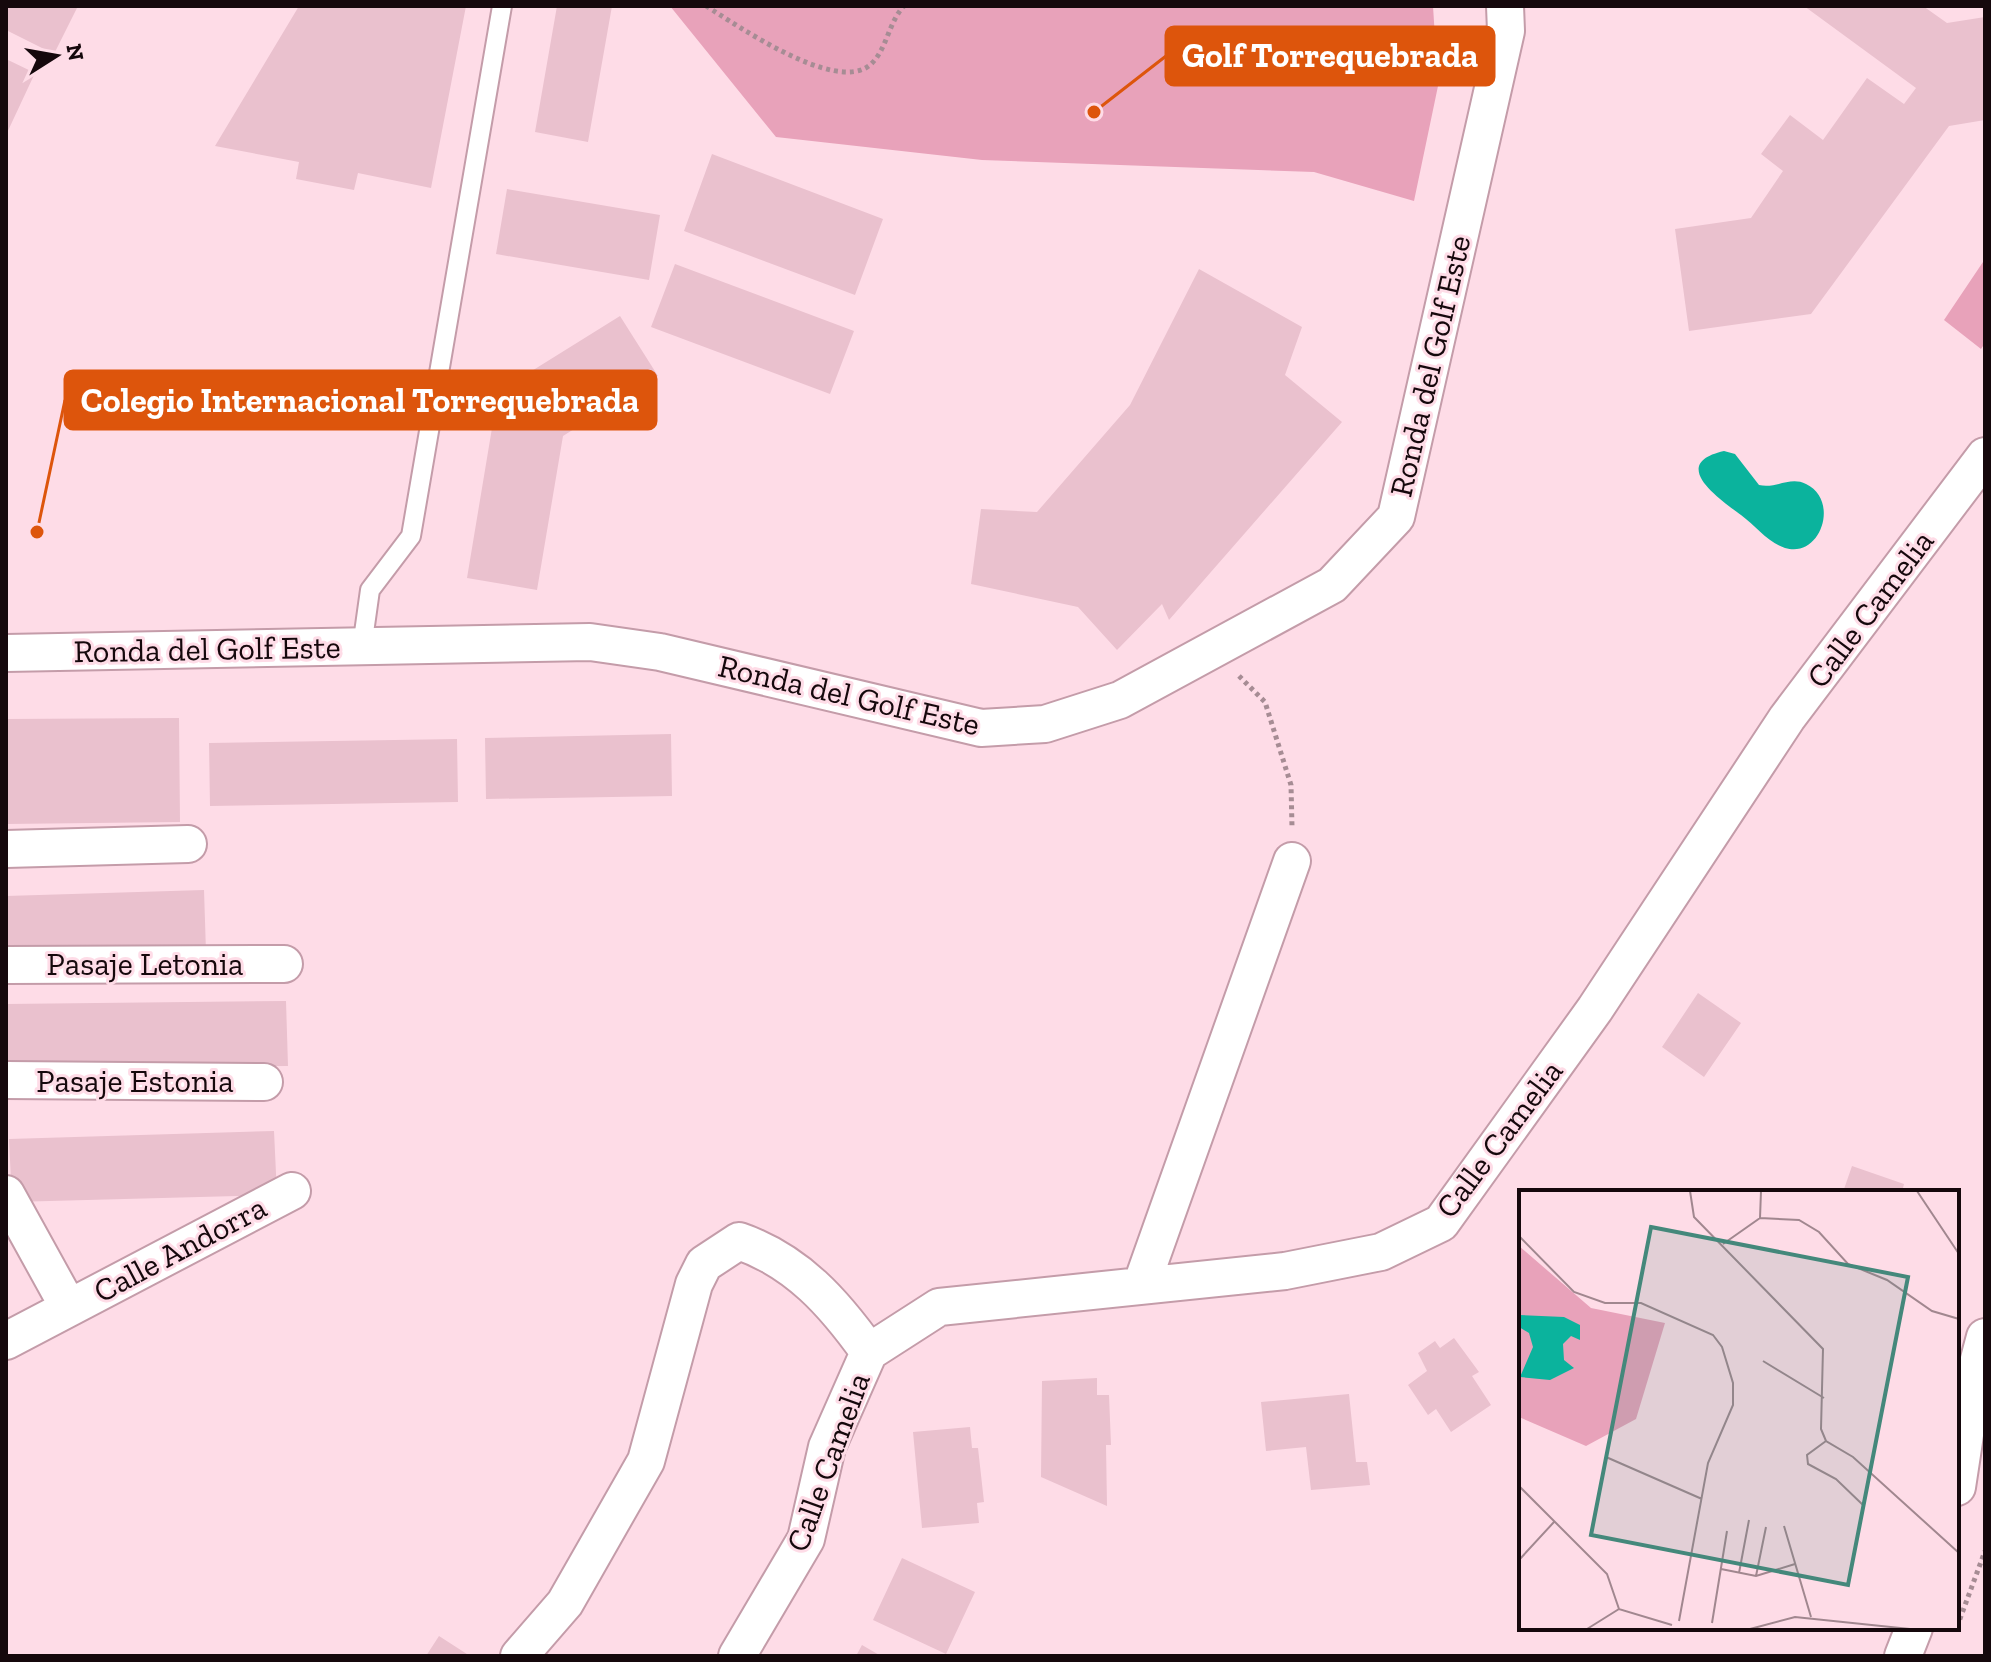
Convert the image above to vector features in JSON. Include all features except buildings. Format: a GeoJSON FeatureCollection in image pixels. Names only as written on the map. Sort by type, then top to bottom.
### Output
{"type":"FeatureCollection","features":[{"type":"Feature","properties":{"kind":"street","name":"Ronda del Golf Este"},"geometry":{"type":"LineString","coordinates":[[6,653],[590,642],[660,652],[981,728],[1045,724],[1120,700],[1332,585],[1396,517],[1506,31],[1505,6]]}},
{"type":"Feature","properties":{"kind":"street","name":"Calle Camelia"},"geometry":{"type":"LineString","coordinates":[[737,1656],[806,1539],[827,1447],[869,1352],[939,1307],[1285,1271],[1381,1252],[1441,1223],[1595,1009],[1787,718],[1983,465]]}},
{"type":"Feature","properties":{"kind":"street"},"geometry":{"type":"LineString","coordinates":[[6,849],[188,844]]}},
{"type":"Feature","properties":{"kind":"street"},"geometry":{"type":"LineString","coordinates":[[1141,1286],[1292,861]]}},
{"type":"Feature","properties":{"kind":"street","name":"Pasaje Letonia"},"geometry":{"type":"LineString","coordinates":[[6,965],[284,964]]}},
{"type":"Feature","properties":{"kind":"street","name":"Pasaje Estonia"},"geometry":{"type":"LineString","coordinates":[[6,1080],[264,1082]]}},
{"type":"Feature","properties":{"kind":"street","name":"Calle Andorra"},"geometry":{"type":"LineString","coordinates":[[6,1341],[292,1191]]}},
{"type":"Feature","properties":{"kind":"street","name":"Calle Andorra"},"geometry":{"type":"LineString","coordinates":[[6,1194],[69,1308]]}},
{"type":"Feature","properties":{"kind":"street"},"geometry":{"type":"LineString","coordinates":[[519,1656],[565,1603],[646,1461],[694,1284],[704,1264],[721,1249],[739,1241],[760,1248],[796,1269],[835,1304],[869,1352]]}},
{"type":"Feature","properties":{"kind":"street"},"geometry":{"type":"LineString","coordinates":[[1959,1474],[1973,1382],[1985,1337]]}},
{"type":"Feature","properties":{"kind":"street"},"geometry":{"type":"LineString","coordinates":[[1903,1656],[1913,1630]]}},
{"type":"Feature","properties":{"kind":"lane"},"geometry":{"type":"LineString","coordinates":[[362,647],[370,590],[411,536],[502,6]]}},
{"type":"Feature","properties":{"kind":"path"},"geometry":{"type":"LineString","coordinates":[[706,6],[786,55],[826,68],[853,71],[868,67],[877,57],[893,18],[904,6]]}},
{"type":"Feature","properties":{"kind":"path"},"geometry":{"type":"LineString","coordinates":[[1265,702],[1291,785]]}},
{"type":"Feature","properties":{"kind":"path"},"geometry":{"type":"LineString","coordinates":[[1959,1622],[1985,1551]]}},
{"type":"Feature","properties":{"kind":"shaded area"},"geometry":{"type":"Polygon","coordinates":[[[670,6],[1433,6],[1438,86],[1414,201],[1314,172],[982,160],[776,137],[670,6]]]}},
{"type":"Feature","properties":{"kind":"shaded area"},"geometry":{"type":"Polygon","coordinates":[[[1985,259],[1985,343],[1981,349],[1944,320],[1985,259]]]}},
{"type":"Feature","properties":{"kind":"shaded area"},"geometry":{"type":"Polygon","coordinates":[[[1724,451],[1735,454],[1759,485],[1800,482],[1816,492],[1824,514],[1822,526],[1808,545],[1798,549],[1779,545],[1712,492],[1699,473],[1700,464],[1724,451]]]}},
{"type":"Feature","properties":{"kind":"place","name":"Golf Torrequebrada"},"geometry":{"type":"Point","coordinates":[1094,112]}},
{"type":"Feature","properties":{"kind":"place","name":"Colegio Internacional Torrequebrada"},"geometry":{"type":"Point","coordinates":[37,532]}}]}
